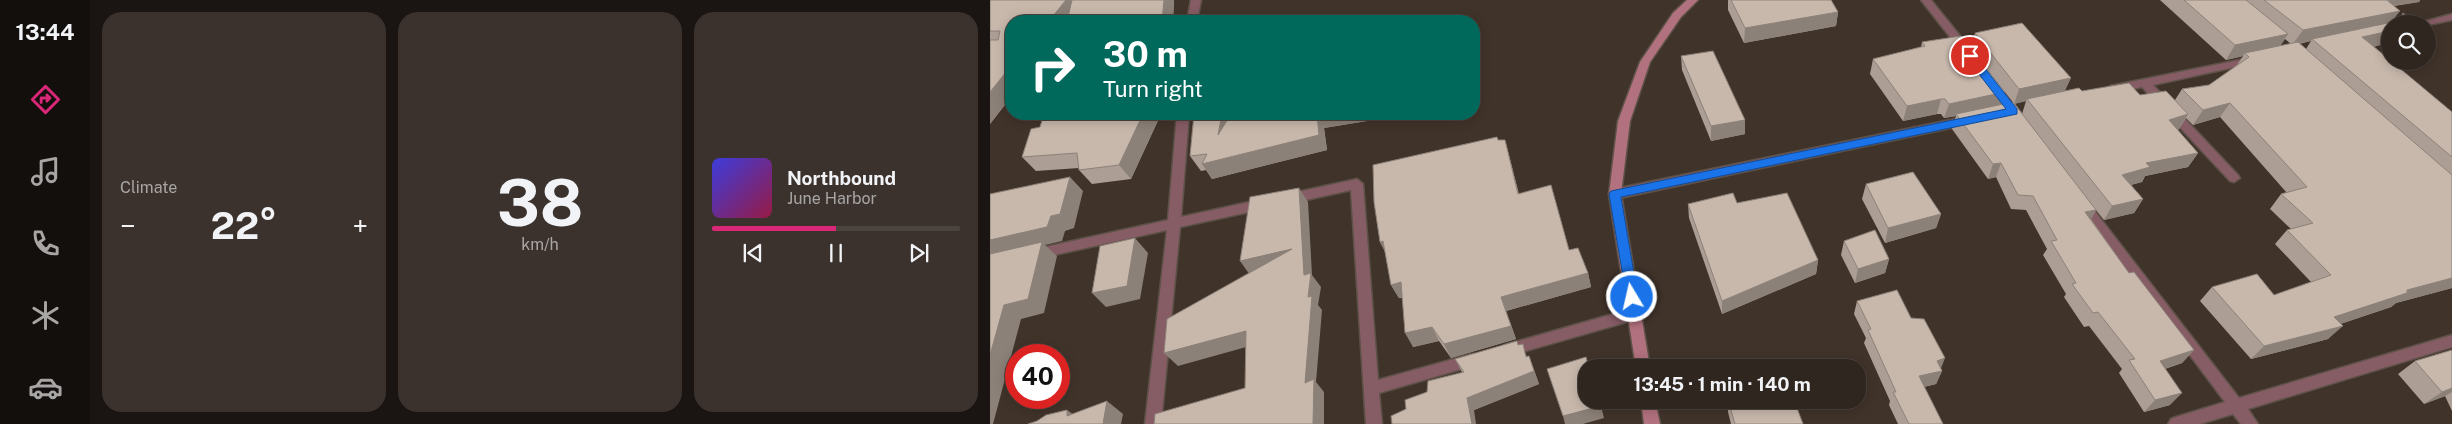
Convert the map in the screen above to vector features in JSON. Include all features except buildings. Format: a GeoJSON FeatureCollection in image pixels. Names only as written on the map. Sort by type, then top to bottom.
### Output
{"type":"FeatureCollection","features":[{"type":"Feature","properties":{"kind":"street"},"geometry":{"type":"LineString","coordinates":[[1193,15],[1196,0]]}},
{"type":"Feature","properties":{"kind":"street"},"geometry":{"type":"LineString","coordinates":[[1642,359],[1615,194],[1624,121],[1645,62],[1677,15],[1694,0]]}},
{"type":"Feature","properties":{"kind":"street"},"geometry":{"type":"LineString","coordinates":[[1926,0],[1972,59]]}},
{"type":"Feature","properties":{"kind":"street"},"geometry":{"type":"LineString","coordinates":[[2364,0],[2385,15]]}},
{"type":"Feature","properties":{"kind":"street"},"geometry":{"type":"LineString","coordinates":[[2436,20],[2452,17]]}},
{"type":"Feature","properties":{"kind":"street"},"geometry":{"type":"LineString","coordinates":[[2107,90],[2264,58]]}},
{"type":"Feature","properties":{"kind":"street"},"geometry":{"type":"LineString","coordinates":[[1984,74],[2025,127]]}},
{"type":"Feature","properties":{"kind":"street"},"geometry":{"type":"LineString","coordinates":[[2144,82],[2234,178]]}},
{"type":"Feature","properties":{"kind":"street"},"geometry":{"type":"LineString","coordinates":[[1615,194],[1984,117]]}},
{"type":"Feature","properties":{"kind":"street"},"geometry":{"type":"LineString","coordinates":[[1153,424],[1182,120]]}},
{"type":"Feature","properties":{"kind":"street"},"geometry":{"type":"LineString","coordinates":[[1019,258],[1174,222],[1357,184],[1374,424]]}},
{"type":"Feature","properties":{"kind":"street"},"geometry":{"type":"LineString","coordinates":[[2073,191],[2250,424]]}},
{"type":"Feature","properties":{"kind":"street"},"geometry":{"type":"LineString","coordinates":[[1371,389],[1634,314]]}},
{"type":"Feature","properties":{"kind":"street"},"geometry":{"type":"LineString","coordinates":[[2176,424],[2452,341]]}},
{"type":"Feature","properties":{"kind":"street"},"geometry":{"type":"LineString","coordinates":[[1650,409],[1652,424]]}},
{"type":"Feature","properties":{"kind":"route"},"geometry":{"type":"LineString","coordinates":[[1632,297],[1615,194],[2013,111],[1970,56]]}}]}
